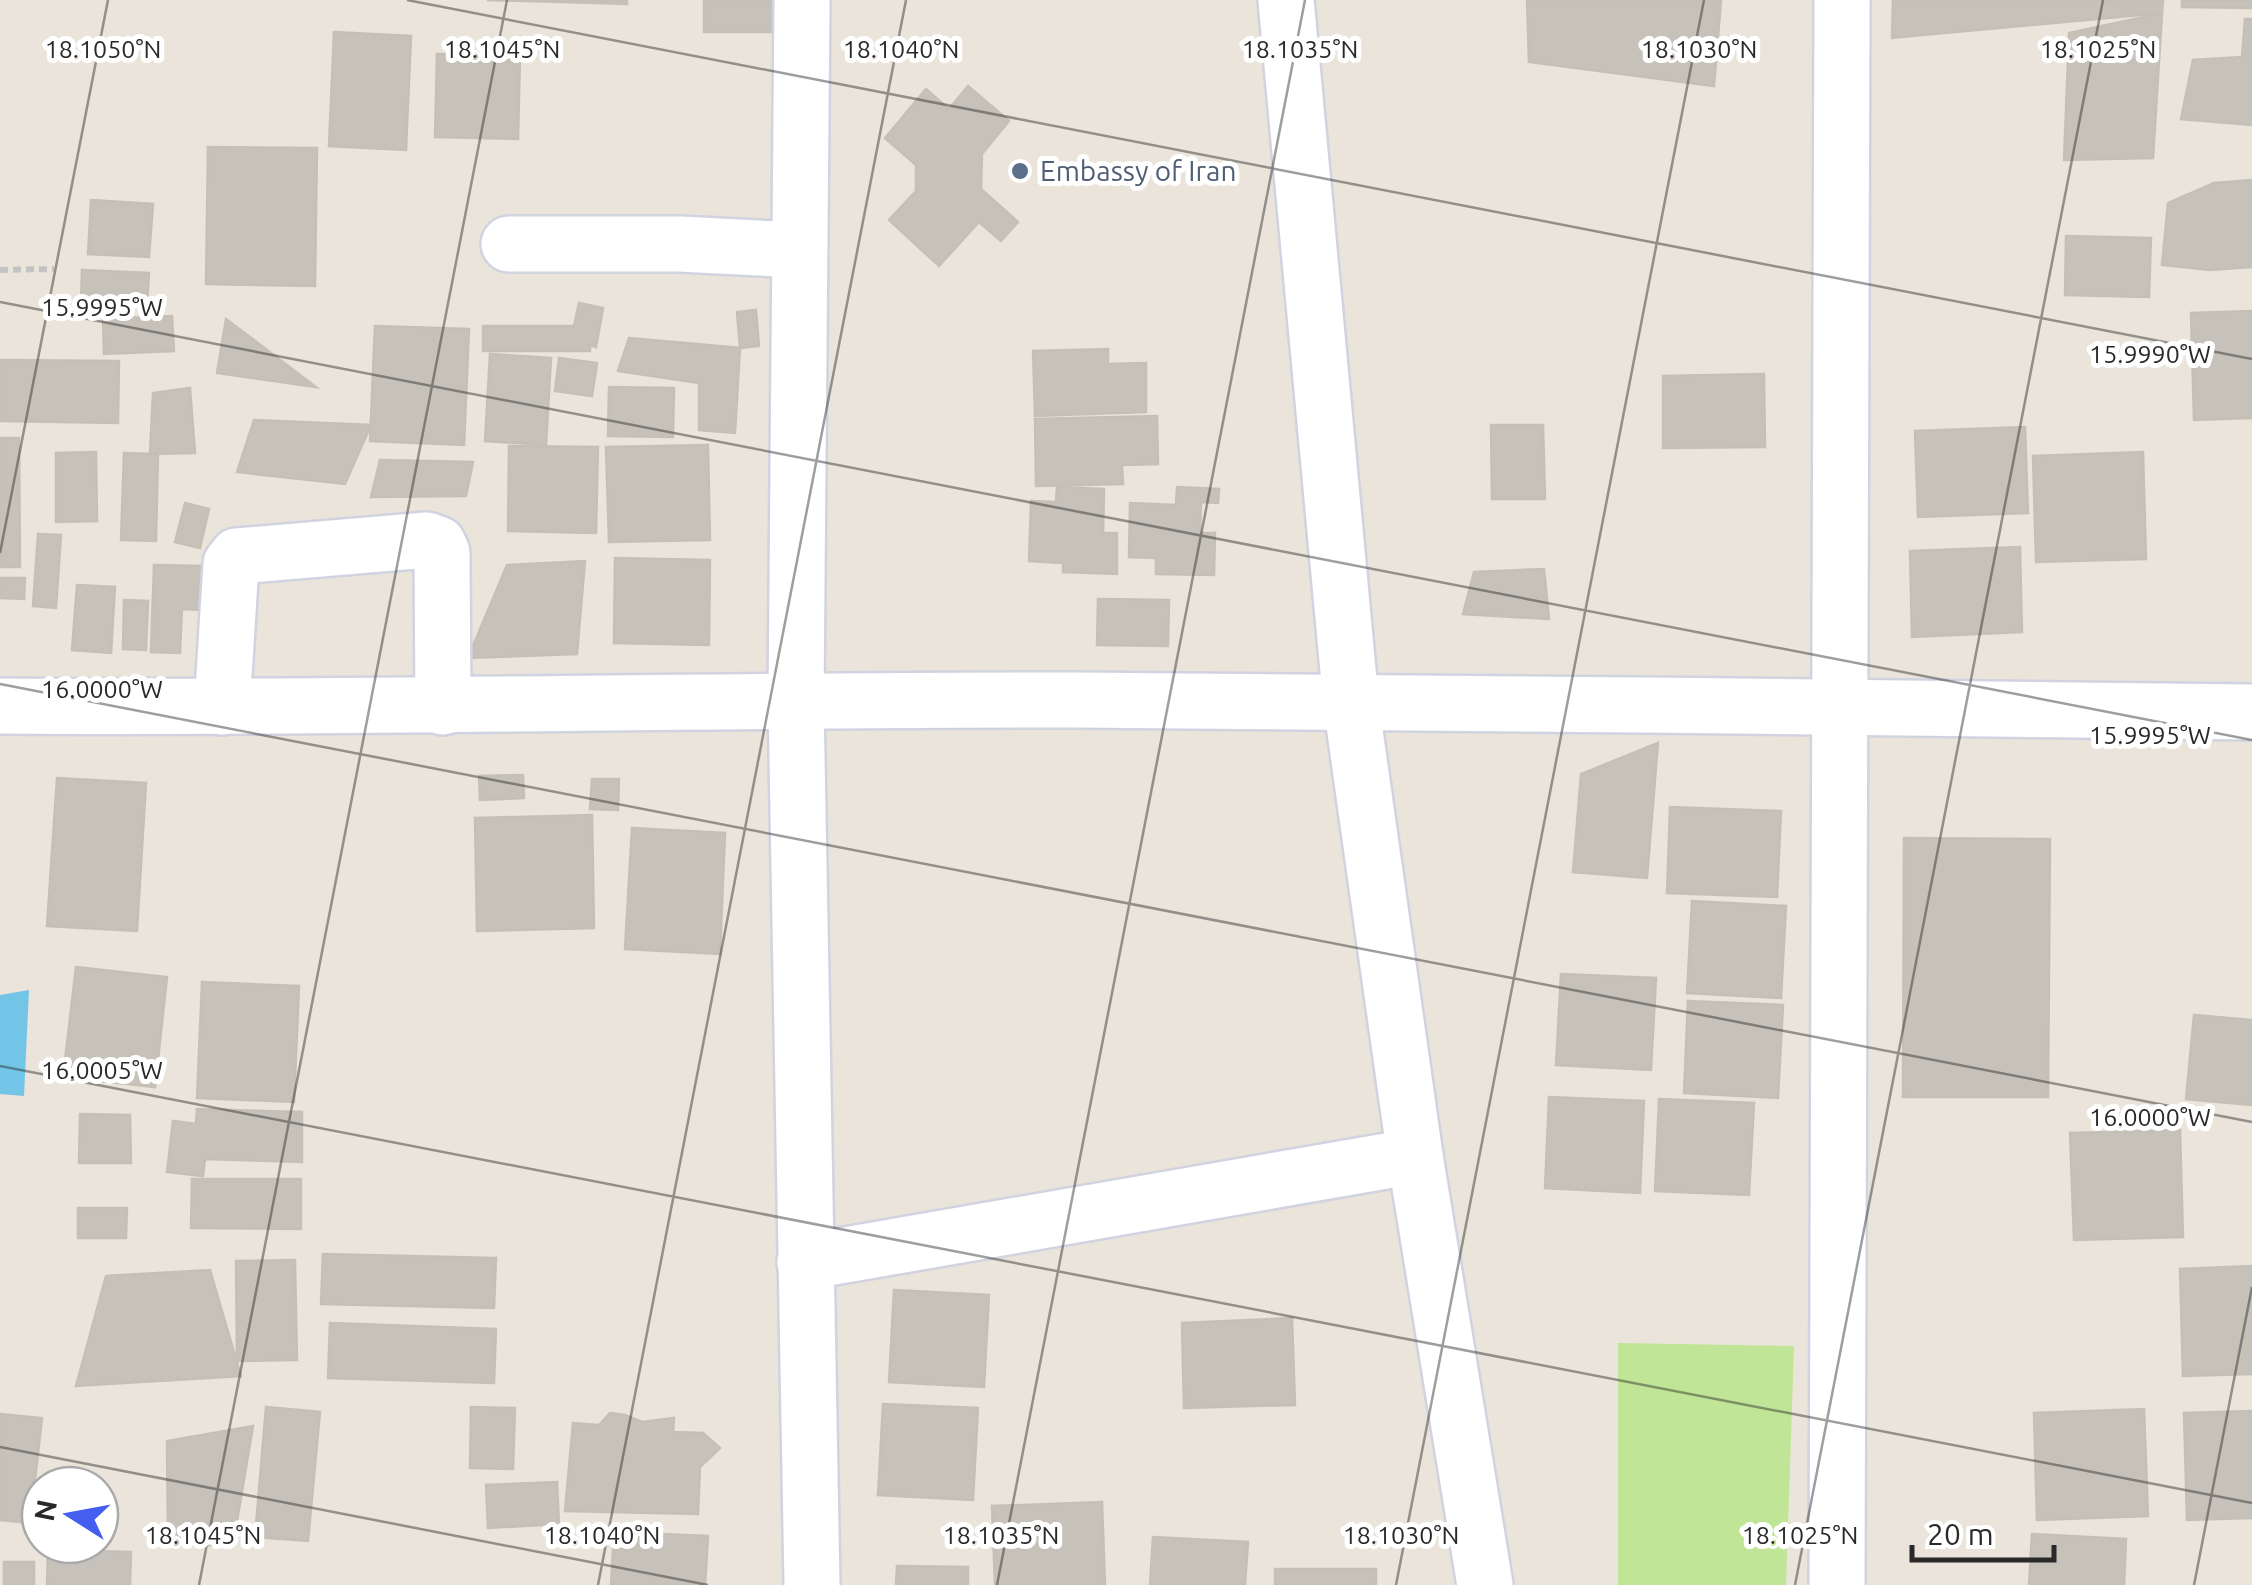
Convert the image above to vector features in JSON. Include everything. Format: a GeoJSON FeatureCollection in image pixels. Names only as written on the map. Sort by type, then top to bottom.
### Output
{"type":"FeatureCollection","features":[{"type":"Feature","properties":{"kind":"street"},"geometry":{"type":"LineString","coordinates":[[802,0],[796,701],[812,1585]]}},
{"type":"Feature","properties":{"kind":"street"},"geometry":{"type":"LineString","coordinates":[[1286,0],[1351,703],[1415,1156],[1484,1585]]}},
{"type":"Feature","properties":{"kind":"street"},"geometry":{"type":"LineString","coordinates":[[1838,1585],[1842,0]]}},
{"type":"Feature","properties":{"kind":"street"},"geometry":{"type":"LineString","coordinates":[[509,244],[680,244],[798,250]]}},
{"type":"Feature","properties":{"kind":"street"},"geometry":{"type":"LineString","coordinates":[[222,708],[231,564],[237,556],[427,540],[438,544],[442,552],[443,707]]}},
{"type":"Feature","properties":{"kind":"street"},"geometry":{"type":"LineString","coordinates":[[0,706],[443,707],[796,701],[2252,712]]}},
{"type":"Feature","properties":{"kind":"street"},"geometry":{"type":"LineString","coordinates":[[805,1262],[1415,1156]]}},
{"type":"Feature","properties":{"kind":"path"},"geometry":{"type":"LineString","coordinates":[[0,270],[54,269]]}},
{"type":"Feature","properties":{"kind":"green space"},"geometry":{"type":"Polygon","coordinates":[[[1618,1343],[1794,1346],[1786,1585],[1618,1585],[1618,1343]]]}},
{"type":"Feature","properties":{"kind":"water"},"geometry":{"type":"Polygon","coordinates":[[[29,990],[24,1096],[0,1094],[0,995],[29,990]]]}},
{"type":"Feature","properties":{"kind":"building"},"geometry":{"type":"Polygon","coordinates":[[[487,0],[627,0],[627,4],[487,0]]]}},
{"type":"Feature","properties":{"kind":"building"},"geometry":{"type":"Polygon","coordinates":[[[704,0],[773,0],[773,32],[704,32],[704,0]]]}},
{"type":"Feature","properties":{"kind":"building"},"geometry":{"type":"Polygon","coordinates":[[[1527,0],[1721,0],[1714,86],[1529,62],[1527,0]]]}},
{"type":"Feature","properties":{"kind":"building"},"geometry":{"type":"Polygon","coordinates":[[[1893,0],[2163,0],[2162,13],[1892,38],[1893,0]]]}},
{"type":"Feature","properties":{"kind":"building"},"geometry":{"type":"Polygon","coordinates":[[[2182,0],[2252,0],[2252,8],[2182,7],[2182,0]]]}},
{"type":"Feature","properties":{"kind":"building"},"geometry":{"type":"Polygon","coordinates":[[[2162,13],[2153,158],[2064,160],[2069,33],[2162,13]]]}},
{"type":"Feature","properties":{"kind":"building"},"geometry":{"type":"Polygon","coordinates":[[[2245,19],[2252,19],[2252,125],[2181,119],[2193,60],[2242,57],[2245,19]]]}},
{"type":"Feature","properties":{"kind":"building"},"geometry":{"type":"Polygon","coordinates":[[[334,32],[411,36],[406,150],[329,146],[334,32]]]}},
{"type":"Feature","properties":{"kind":"building"},"geometry":{"type":"Polygon","coordinates":[[[437,54],[520,56],[518,139],[435,137],[437,54]]]}},
{"type":"Feature","properties":{"kind":"building"},"geometry":{"type":"Polygon","coordinates":[[[968,86],[1009,121],[982,154],[981,189],[1018,222],[1001,241],[979,222],[939,266],[889,220],[916,191],[916,165],[885,138],[926,89],[949,109],[968,86]]]}},
{"type":"Feature","properties":{"kind":"building"},"geometry":{"type":"Polygon","coordinates":[[[208,147],[317,148],[315,286],[206,284],[208,147]]]}},
{"type":"Feature","properties":{"kind":"building"},"geometry":{"type":"Polygon","coordinates":[[[2252,180],[2252,267],[2210,270],[2162,265],[2168,203],[2214,183],[2252,180]]]}},
{"type":"Feature","properties":{"kind":"building"},"geometry":{"type":"Polygon","coordinates":[[[91,200],[153,204],[149,257],[88,254],[91,200]]]}},
{"type":"Feature","properties":{"kind":"building"},"geometry":{"type":"Polygon","coordinates":[[[2066,236],[2151,238],[2149,297],[2065,295],[2066,236]]]}},
{"type":"Feature","properties":{"kind":"building"},"geometry":{"type":"Polygon","coordinates":[[[82,270],[149,273],[147,304],[81,302],[82,270]]]}},
{"type":"Feature","properties":{"kind":"building"},"geometry":{"type":"Polygon","coordinates":[[[579,303],[603,308],[596,347],[590,345],[590,351],[483,351],[483,326],[574,326],[579,303]]]}},
{"type":"Feature","properties":{"kind":"building"},"geometry":{"type":"Polygon","coordinates":[[[756,310],[759,346],[740,348],[737,312],[756,310]]]}},
{"type":"Feature","properties":{"kind":"building"},"geometry":{"type":"Polygon","coordinates":[[[2252,311],[2252,418],[2194,420],[2191,313],[2252,311]]]}},
{"type":"Feature","properties":{"kind":"building"},"geometry":{"type":"Polygon","coordinates":[[[172,316],[174,351],[104,354],[103,319],[172,316]]]}},
{"type":"Feature","properties":{"kind":"building"},"geometry":{"type":"Polygon","coordinates":[[[226,319],[316,387],[217,373],[226,319]]]}},
{"type":"Feature","properties":{"kind":"building"},"geometry":{"type":"Polygon","coordinates":[[[375,326],[469,329],[464,445],[370,441],[375,326]]]}},
{"type":"Feature","properties":{"kind":"building"},"geometry":{"type":"Polygon","coordinates":[[[629,338],[740,348],[735,433],[699,430],[699,383],[618,371],[629,338]]]}},
{"type":"Feature","properties":{"kind":"building"},"geometry":{"type":"Polygon","coordinates":[[[1108,349],[1108,364],[1146,363],[1146,412],[1035,416],[1033,351],[1108,349]]]}},
{"type":"Feature","properties":{"kind":"building"},"geometry":{"type":"Polygon","coordinates":[[[490,354],[551,358],[546,445],[485,441],[490,354]]]}},
{"type":"Feature","properties":{"kind":"building"},"geometry":{"type":"Polygon","coordinates":[[[559,358],[597,363],[592,396],[555,391],[559,358]]]}},
{"type":"Feature","properties":{"kind":"building"},"geometry":{"type":"Polygon","coordinates":[[[0,360],[119,361],[118,423],[0,421],[0,360]]]}},
{"type":"Feature","properties":{"kind":"building"},"geometry":{"type":"Polygon","coordinates":[[[1764,374],[1765,447],[1663,448],[1663,376],[1764,374]]]}},
{"type":"Feature","properties":{"kind":"building"},"geometry":{"type":"Polygon","coordinates":[[[609,387],[674,388],[673,437],[608,436],[609,387]]]}},
{"type":"Feature","properties":{"kind":"building"},"geometry":{"type":"Polygon","coordinates":[[[190,388],[195,453],[150,454],[153,393],[190,388]]]}},
{"type":"Feature","properties":{"kind":"building"},"geometry":{"type":"Polygon","coordinates":[[[1157,416],[1158,464],[1122,465],[1123,484],[1036,486],[1035,419],[1157,416]]]}},
{"type":"Feature","properties":{"kind":"building"},"geometry":{"type":"Polygon","coordinates":[[[254,420],[371,425],[345,484],[237,472],[254,420]]]}},
{"type":"Feature","properties":{"kind":"building"},"geometry":{"type":"Polygon","coordinates":[[[1491,425],[1543,425],[1545,499],[1492,499],[1491,425]]]}},
{"type":"Feature","properties":{"kind":"building"},"geometry":{"type":"Polygon","coordinates":[[[2025,427],[2028,513],[1918,517],[1915,431],[2025,427]]]}},
{"type":"Feature","properties":{"kind":"building"},"geometry":{"type":"Polygon","coordinates":[[[0,438],[19,438],[20,567],[0,567],[0,438]]]}},
{"type":"Feature","properties":{"kind":"building"},"geometry":{"type":"Polygon","coordinates":[[[708,445],[710,540],[609,542],[606,447],[708,445]]]}},
{"type":"Feature","properties":{"kind":"building"},"geometry":{"type":"Polygon","coordinates":[[[509,446],[598,447],[596,533],[508,531],[509,446]]]}},
{"type":"Feature","properties":{"kind":"building"},"geometry":{"type":"Polygon","coordinates":[[[96,452],[97,521],[56,522],[56,453],[96,452]]]}},
{"type":"Feature","properties":{"kind":"building"},"geometry":{"type":"Polygon","coordinates":[[[2143,452],[2146,559],[2036,562],[2033,456],[2143,452]]]}},
{"type":"Feature","properties":{"kind":"building"},"geometry":{"type":"Polygon","coordinates":[[[124,453],[158,454],[156,541],[121,540],[124,453]]]}},
{"type":"Feature","properties":{"kind":"building"},"geometry":{"type":"Polygon","coordinates":[[[380,460],[473,462],[466,496],[371,497],[380,460]]]}},
{"type":"Feature","properties":{"kind":"building"},"geometry":{"type":"Polygon","coordinates":[[[1057,487],[1104,489],[1103,533],[1117,533],[1117,574],[1063,572],[1063,563],[1029,561],[1031,501],[1056,502],[1057,487]]]}},
{"type":"Feature","properties":{"kind":"building"},"geometry":{"type":"Polygon","coordinates":[[[1177,487],[1219,489],[1218,503],[1201,502],[1200,533],[1215,533],[1214,575],[1156,574],[1156,558],[1129,557],[1130,503],[1176,505],[1177,487]]]}},
{"type":"Feature","properties":{"kind":"building"},"geometry":{"type":"Polygon","coordinates":[[[185,503],[209,509],[200,548],[175,542],[185,503]]]}},
{"type":"Feature","properties":{"kind":"building"},"geometry":{"type":"Polygon","coordinates":[[[38,534],[61,535],[56,608],[33,606],[38,534]]]}},
{"type":"Feature","properties":{"kind":"building"},"geometry":{"type":"Polygon","coordinates":[[[2020,547],[2022,632],[1912,637],[1910,551],[2020,547]]]}},
{"type":"Feature","properties":{"kind":"building"},"geometry":{"type":"Polygon","coordinates":[[[615,558],[710,560],[709,645],[614,643],[615,558]]]}},
{"type":"Feature","properties":{"kind":"building"},"geometry":{"type":"Polygon","coordinates":[[[585,561],[577,654],[468,658],[507,565],[585,561]]]}},
{"type":"Feature","properties":{"kind":"building"},"geometry":{"type":"Polygon","coordinates":[[[154,565],[203,566],[201,610],[182,609],[180,653],[151,652],[154,565]]]}},
{"type":"Feature","properties":{"kind":"building"},"geometry":{"type":"Polygon","coordinates":[[[1544,569],[1549,619],[1463,614],[1474,572],[1544,569]]]}},
{"type":"Feature","properties":{"kind":"building"},"geometry":{"type":"Polygon","coordinates":[[[0,578],[25,578],[24,599],[0,598],[0,578]]]}},
{"type":"Feature","properties":{"kind":"building"},"geometry":{"type":"Polygon","coordinates":[[[77,585],[115,587],[111,653],[72,650],[77,585]]]}},
{"type":"Feature","properties":{"kind":"building"},"geometry":{"type":"Polygon","coordinates":[[[1098,599],[1169,600],[1168,646],[1097,645],[1098,599]]]}},
{"type":"Feature","properties":{"kind":"building"},"geometry":{"type":"Polygon","coordinates":[[[124,600],[148,601],[146,650],[123,649],[124,600]]]}},
{"type":"Feature","properties":{"kind":"building"},"geometry":{"type":"Polygon","coordinates":[[[1658,743],[1647,878],[1573,872],[1581,774],[1658,743]]]}},
{"type":"Feature","properties":{"kind":"building"},"geometry":{"type":"Polygon","coordinates":[[[523,775],[524,798],[480,800],[479,776],[523,775]]]}},
{"type":"Feature","properties":{"kind":"building"},"geometry":{"type":"Polygon","coordinates":[[[57,778],[146,783],[137,931],[47,926],[57,778]]]}},
{"type":"Feature","properties":{"kind":"building"},"geometry":{"type":"Polygon","coordinates":[[[592,779],[619,779],[618,810],[590,809],[592,779]]]}},
{"type":"Feature","properties":{"kind":"building"},"geometry":{"type":"Polygon","coordinates":[[[1670,807],[1781,811],[1777,897],[1667,893],[1670,807]]]}},
{"type":"Feature","properties":{"kind":"building"},"geometry":{"type":"Polygon","coordinates":[[[592,815],[594,928],[477,931],[475,818],[592,815]]]}},
{"type":"Feature","properties":{"kind":"building"},"geometry":{"type":"Polygon","coordinates":[[[632,828],[725,833],[720,954],[625,949],[632,828]]]}},
{"type":"Feature","properties":{"kind":"building"},"geometry":{"type":"Polygon","coordinates":[[[1904,838],[2050,839],[2048,1097],[1903,1097],[1904,838]]]}},
{"type":"Feature","properties":{"kind":"building"},"geometry":{"type":"Polygon","coordinates":[[[1692,901],[1786,906],[1781,998],[1687,993],[1692,901]]]}},
{"type":"Feature","properties":{"kind":"building"},"geometry":{"type":"Polygon","coordinates":[[[76,967],[167,977],[155,1087],[63,1077],[76,967]]]}},
{"type":"Feature","properties":{"kind":"building"},"geometry":{"type":"Polygon","coordinates":[[[1561,974],[1656,978],[1651,1070],[1556,1065],[1561,974]]]}},
{"type":"Feature","properties":{"kind":"building"},"geometry":{"type":"Polygon","coordinates":[[[202,982],[299,986],[294,1102],[197,1098],[202,982]]]}},
{"type":"Feature","properties":{"kind":"building"},"geometry":{"type":"Polygon","coordinates":[[[1688,1001],[1783,1005],[1778,1098],[1684,1093],[1688,1001]]]}},
{"type":"Feature","properties":{"kind":"building"},"geometry":{"type":"Polygon","coordinates":[[[2194,1015],[2252,1020],[2252,1105],[2186,1099],[2194,1015]]]}},
{"type":"Feature","properties":{"kind":"building"},"geometry":{"type":"Polygon","coordinates":[[[1549,1097],[1644,1101],[1640,1193],[1545,1188],[1549,1097]]]}},
{"type":"Feature","properties":{"kind":"building"},"geometry":{"type":"Polygon","coordinates":[[[1659,1099],[1754,1103],[1749,1195],[1655,1191],[1659,1099]]]}},
{"type":"Feature","properties":{"kind":"building"},"geometry":{"type":"Polygon","coordinates":[[[197,1109],[302,1112],[302,1162],[205,1159],[203,1176],[167,1172],[173,1121],[196,1124],[197,1109]]]}},
{"type":"Feature","properties":{"kind":"building"},"geometry":{"type":"Polygon","coordinates":[[[80,1114],[130,1115],[131,1163],[79,1163],[80,1114]]]}},
{"type":"Feature","properties":{"kind":"building"},"geometry":{"type":"Polygon","coordinates":[[[2180,1130],[2183,1237],[2074,1240],[2070,1133],[2180,1130]]]}},
{"type":"Feature","properties":{"kind":"building"},"geometry":{"type":"Polygon","coordinates":[[[192,1179],[301,1179],[301,1229],[191,1228],[192,1179]]]}},
{"type":"Feature","properties":{"kind":"building"},"geometry":{"type":"Polygon","coordinates":[[[78,1208],[127,1208],[126,1238],[78,1238],[78,1208]]]}},
{"type":"Feature","properties":{"kind":"building"},"geometry":{"type":"Polygon","coordinates":[[[323,1254],[496,1258],[494,1308],[321,1304],[323,1254]]]}},
{"type":"Feature","properties":{"kind":"building"},"geometry":{"type":"Polygon","coordinates":[[[295,1260],[297,1360],[237,1361],[236,1261],[295,1260]]]}},
{"type":"Feature","properties":{"kind":"building"},"geometry":{"type":"Polygon","coordinates":[[[2252,1266],[2252,1374],[2183,1376],[2180,1269],[2252,1266]]]}},
{"type":"Feature","properties":{"kind":"building"},"geometry":{"type":"Polygon","coordinates":[[[210,1270],[241,1376],[76,1386],[106,1276],[210,1270]]]}},
{"type":"Feature","properties":{"kind":"building"},"geometry":{"type":"Polygon","coordinates":[[[894,1290],[989,1295],[984,1387],[889,1382],[894,1290]]]}},
{"type":"Feature","properties":{"kind":"building"},"geometry":{"type":"Polygon","coordinates":[[[1292,1318],[1295,1405],[1184,1408],[1182,1323],[1292,1318]]]}},
{"type":"Feature","properties":{"kind":"building"},"geometry":{"type":"Polygon","coordinates":[[[330,1323],[496,1329],[494,1383],[328,1378],[330,1323]]]}},
{"type":"Feature","properties":{"kind":"building"},"geometry":{"type":"Polygon","coordinates":[[[883,1404],[978,1408],[973,1500],[878,1495],[883,1404]]]}},
{"type":"Feature","properties":{"kind":"building"},"geometry":{"type":"Polygon","coordinates":[[[266,1407],[320,1412],[308,1541],[255,1537],[266,1407]]]}},
{"type":"Feature","properties":{"kind":"building"},"geometry":{"type":"Polygon","coordinates":[[[471,1407],[515,1408],[513,1469],[470,1468],[471,1407]]]}},
{"type":"Feature","properties":{"kind":"building"},"geometry":{"type":"Polygon","coordinates":[[[2144,1409],[2148,1516],[2037,1520],[2034,1413],[2144,1409]]]}},
{"type":"Feature","properties":{"kind":"building"},"geometry":{"type":"Polygon","coordinates":[[[2252,1411],[2252,1518],[2187,1520],[2184,1413],[2252,1411]]]}},
{"type":"Feature","properties":{"kind":"building"},"geometry":{"type":"Polygon","coordinates":[[[610,1413],[642,1422],[674,1418],[673,1432],[703,1433],[720,1448],[700,1467],[698,1514],[565,1511],[573,1423],[599,1425],[610,1413]]]}},
{"type":"Feature","properties":{"kind":"building"},"geometry":{"type":"Polygon","coordinates":[[[0,1414],[42,1418],[37,1465],[20,1465],[20,1522],[0,1520],[0,1414]]]}},
{"type":"Feature","properties":{"kind":"building"},"geometry":{"type":"Polygon","coordinates":[[[253,1426],[233,1545],[168,1546],[167,1441],[253,1426]]]}},
{"type":"Feature","properties":{"kind":"building"},"geometry":{"type":"Polygon","coordinates":[[[557,1482],[559,1524],[488,1528],[486,1485],[557,1482]]]}},
{"type":"Feature","properties":{"kind":"building"},"geometry":{"type":"Polygon","coordinates":[[[1102,1502],[1105,1585],[995,1585],[992,1506],[1102,1502]]]}},
{"type":"Feature","properties":{"kind":"building"},"geometry":{"type":"Polygon","coordinates":[[[614,1532],[708,1536],[705,1585],[611,1585],[614,1532]]]}},
{"type":"Feature","properties":{"kind":"building"},"geometry":{"type":"Polygon","coordinates":[[[2032,1534],[2126,1539],[2124,1585],[2029,1585],[2032,1534]]]}},
{"type":"Feature","properties":{"kind":"building"},"geometry":{"type":"Polygon","coordinates":[[[1153,1537],[1248,1542],[1245,1585],[1150,1585],[1153,1537]]]}},
{"type":"Feature","properties":{"kind":"building"},"geometry":{"type":"Polygon","coordinates":[[[120,1552],[131,1552],[130,1585],[47,1585],[48,1565],[120,1565],[120,1552]]]}},
{"type":"Feature","properties":{"kind":"building"},"geometry":{"type":"Polygon","coordinates":[[[4,1562],[34,1565],[34,1585],[4,1585],[4,1562]]]}},
{"type":"Feature","properties":{"kind":"building"},"geometry":{"type":"Polygon","coordinates":[[[897,1566],[968,1567],[968,1585],[896,1585],[897,1566]]]}},
{"type":"Feature","properties":{"kind":"building"},"geometry":{"type":"Polygon","coordinates":[[[1275,1569],[1376,1569],[1376,1585],[1275,1585],[1275,1569]]]}},
{"type":"Feature","properties":{"kind":"place","name":"Embassy of Iran"},"geometry":{"type":"Point","coordinates":[1020,171]}}]}
